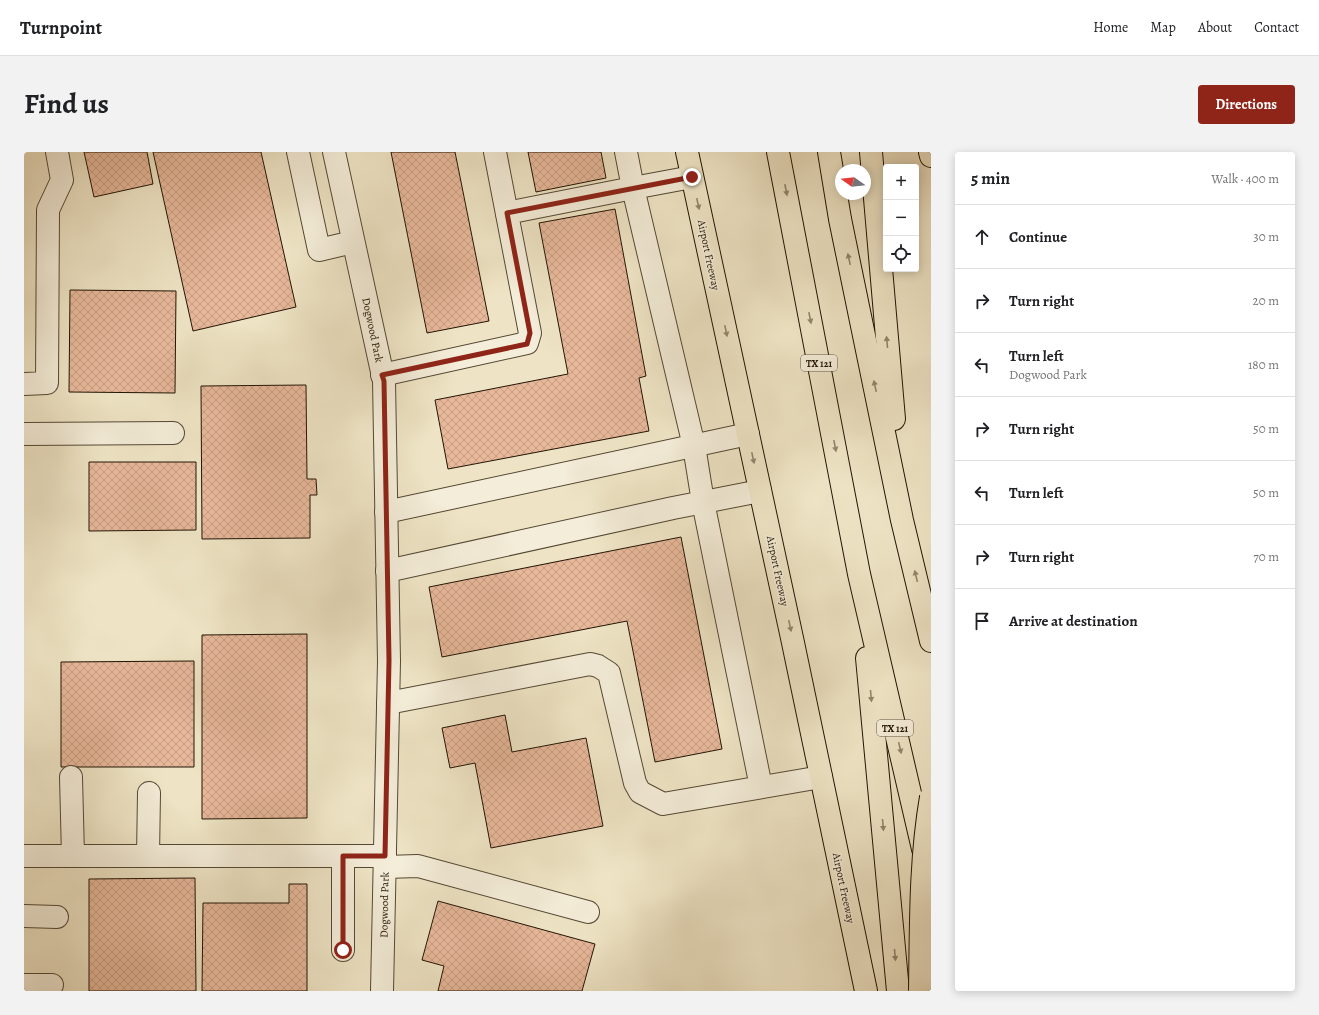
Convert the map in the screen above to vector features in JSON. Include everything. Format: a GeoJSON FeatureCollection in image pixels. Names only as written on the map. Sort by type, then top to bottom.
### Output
{"type":"FeatureCollection","features":[{"type":"Feature","properties":{"kind":"main road","name":"Airport Freeway"},"geometry":{"type":"LineString","coordinates":[[687,152],[866,991]]}},
{"type":"Feature","properties":{"kind":"main road","name":"TX 121"},"geometry":{"type":"LineString","coordinates":[[778,152],[859,574],[931,883]]}},
{"type":"Feature","properties":{"kind":"main road"},"geometry":{"type":"LineString","coordinates":[[829,152],[840,219],[902,520],[931,641]]}},
{"type":"Feature","properties":{"kind":"main road"},"geometry":{"type":"LineString","coordinates":[[871,152],[902,520]]}},
{"type":"Feature","properties":{"kind":"main road"},"geometry":{"type":"LineString","coordinates":[[930,152],[931,156]]}},
{"type":"Feature","properties":{"kind":"main road"},"geometry":{"type":"LineString","coordinates":[[859,574],[898,991]]}},
{"type":"Feature","properties":{"kind":"main road"},"geometry":{"type":"LineString","coordinates":[[920,991],[921,902],[924,855],[931,797]]}},
{"type":"Feature","properties":{"kind":"street"},"geometry":{"type":"LineString","coordinates":[[24,384],[47,383],[48,210],[62,180],[57,152]]}},
{"type":"Feature","properties":{"kind":"street"},"geometry":{"type":"LineString","coordinates":[[298,152],[319,250],[353,242]]}},
{"type":"Feature","properties":{"kind":"street","name":"Dogwood Park"},"geometry":{"type":"LineString","coordinates":[[334,152],[384,381],[389,660],[382,991]]}},
{"type":"Feature","properties":{"kind":"street"},"geometry":{"type":"LineString","coordinates":[[382,375],[527,344],[530,333],[495,152]]}},
{"type":"Feature","properties":{"kind":"street"},"geometry":{"type":"LineString","coordinates":[[626,152],[694,446],[703,502],[761,787]]}},
{"type":"Feature","properties":{"kind":"street"},"geometry":{"type":"LineString","coordinates":[[507,213],[692,177]]}},
{"type":"Feature","properties":{"kind":"street"},"geometry":{"type":"LineString","coordinates":[[24,434],[173,433]]}},
{"type":"Feature","properties":{"kind":"street"},"geometry":{"type":"LineString","coordinates":[[386,512],[748,434]]}},
{"type":"Feature","properties":{"kind":"street"},"geometry":{"type":"LineString","coordinates":[[387,571],[760,491]]}},
{"type":"Feature","properties":{"kind":"street"},"geometry":{"type":"LineString","coordinates":[[388,703],[590,664],[598,666],[608,673],[635,783],[640,792],[663,804],[821,777]]}},
{"type":"Feature","properties":{"kind":"street"},"geometry":{"type":"LineString","coordinates":[[71,777],[73,856]]}},
{"type":"Feature","properties":{"kind":"street"},"geometry":{"type":"LineString","coordinates":[[148,856],[149,793]]}},
{"type":"Feature","properties":{"kind":"street"},"geometry":{"type":"LineString","coordinates":[[24,856],[343,856],[418,866],[588,912]]}},
{"type":"Feature","properties":{"kind":"street"},"geometry":{"type":"LineString","coordinates":[[343,856],[343,950]]}},
{"type":"Feature","properties":{"kind":"street"},"geometry":{"type":"LineString","coordinates":[[24,916],[57,917]]}},
{"type":"Feature","properties":{"kind":"street"},"geometry":{"type":"LineString","coordinates":[[24,985],[52,985]]}},
{"type":"Feature","properties":{"kind":"building"},"geometry":{"type":"Polygon","coordinates":[[[84,152],[147,152],[153,184],[94,197],[84,152]]]}},
{"type":"Feature","properties":{"kind":"building"},"geometry":{"type":"Polygon","coordinates":[[[153,152],[261,152],[296,307],[193,331],[153,152]]]}},
{"type":"Feature","properties":{"kind":"building"},"geometry":{"type":"Polygon","coordinates":[[[391,152],[455,152],[489,321],[427,333],[391,152]]]}},
{"type":"Feature","properties":{"kind":"building"},"geometry":{"type":"Polygon","coordinates":[[[528,152],[601,152],[606,178],[536,192],[528,152]]]}},
{"type":"Feature","properties":{"kind":"building"},"geometry":{"type":"Polygon","coordinates":[[[615,209],[646,376],[639,378],[649,431],[448,469],[435,400],[568,374],[539,223],[615,209]]]}},
{"type":"Feature","properties":{"kind":"building"},"geometry":{"type":"Polygon","coordinates":[[[70,290],[176,291],[175,393],[69,392],[70,290]]]}},
{"type":"Feature","properties":{"kind":"building"},"geometry":{"type":"Polygon","coordinates":[[[306,385],[307,479],[316,479],[317,495],[310,495],[310,538],[202,539],[201,386],[306,385]]]}},
{"type":"Feature","properties":{"kind":"building"},"geometry":{"type":"Polygon","coordinates":[[[89,462],[196,462],[196,530],[89,531],[89,462]]]}},
{"type":"Feature","properties":{"kind":"building"},"geometry":{"type":"Polygon","coordinates":[[[681,537],[722,749],[655,762],[627,621],[442,657],[429,587],[681,537]]]}},
{"type":"Feature","properties":{"kind":"building"},"geometry":{"type":"Polygon","coordinates":[[[307,634],[307,818],[202,819],[202,635],[307,634]]]}},
{"type":"Feature","properties":{"kind":"building"},"geometry":{"type":"Polygon","coordinates":[[[194,661],[194,767],[61,767],[61,662],[194,661]]]}},
{"type":"Feature","properties":{"kind":"building"},"geometry":{"type":"Polygon","coordinates":[[[505,715],[512,752],[586,738],[603,826],[491,848],[475,763],[450,768],[442,728],[505,715]]]}},
{"type":"Feature","properties":{"kind":"building"},"geometry":{"type":"Polygon","coordinates":[[[195,878],[196,991],[89,991],[89,879],[195,878]]]}},
{"type":"Feature","properties":{"kind":"building"},"geometry":{"type":"Polygon","coordinates":[[[289,884],[307,884],[307,991],[202,991],[203,903],[289,903],[289,884]]]}},
{"type":"Feature","properties":{"kind":"building"},"geometry":{"type":"Polygon","coordinates":[[[438,901],[595,944],[582,991],[438,991],[444,966],[422,960],[438,901]]]}},
{"type":"Feature","properties":{"kind":"route"},"geometry":{"type":"LineString","coordinates":[[343,950],[343,856],[385,856],[389,660],[384,381],[382,375],[527,344],[530,333],[507,213],[692,177]]}}]}
